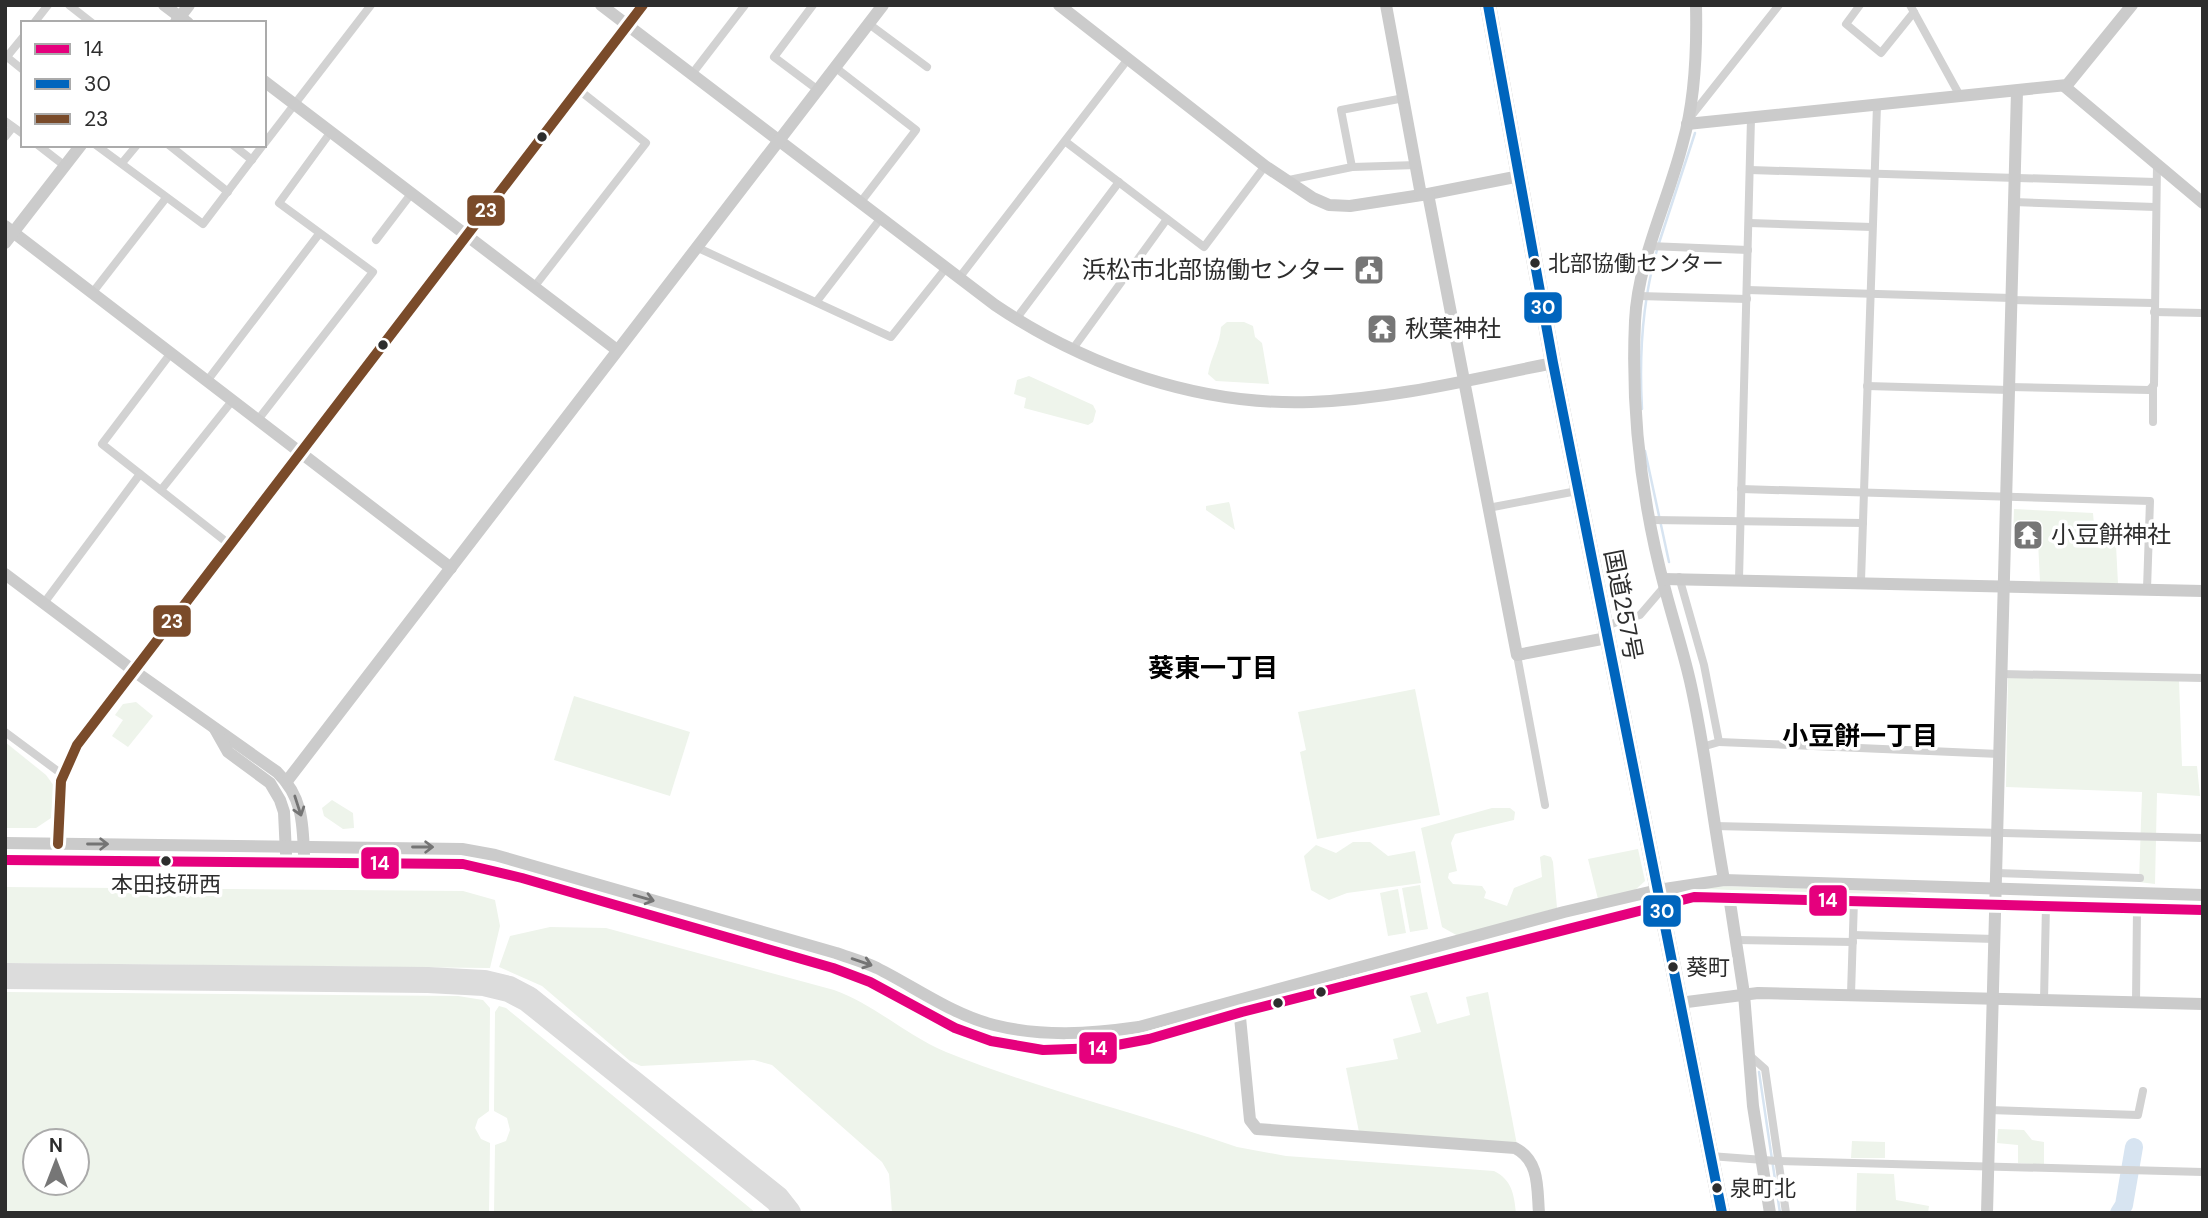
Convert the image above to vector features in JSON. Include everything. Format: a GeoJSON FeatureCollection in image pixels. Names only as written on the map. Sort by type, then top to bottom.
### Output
{"type":"FeatureCollection","features":[{"type":"Feature","properties":{"kind":"highway","name":"国道257号"},"geometry":{"type":"LineString","coordinates":[[1488,5],[1577,491],[1722,1213]]}},
{"type":"Feature","properties":{"kind":"street"},"geometry":{"type":"LineString","coordinates":[[36,21],[48,5]]}},
{"type":"Feature","properties":{"kind":"street"},"geometry":{"type":"LineString","coordinates":[[69,5],[89,21]]}},
{"type":"Feature","properties":{"kind":"street"},"geometry":{"type":"LineString","coordinates":[[164,5],[181,21],[189,5]]}},
{"type":"Feature","properties":{"kind":"street"},"geometry":{"type":"LineString","coordinates":[[266,142],[371,5]]}},
{"type":"Feature","properties":{"kind":"street"},"geometry":{"type":"LineString","coordinates":[[601,5],[946,268],[1016,319],[1072,350],[1176,387],[1255,400],[1310,402],[1363,397],[1464,381],[1553,363]]}},
{"type":"Feature","properties":{"kind":"street"},"geometry":{"type":"LineString","coordinates":[[58,844],[63,775],[73,751],[643,5]]}},
{"type":"Feature","properties":{"kind":"street"},"geometry":{"type":"LineString","coordinates":[[692,74],[745,5]]}},
{"type":"Feature","properties":{"kind":"street"},"geometry":{"type":"LineString","coordinates":[[813,5],[775,57],[818,90]]}},
{"type":"Feature","properties":{"kind":"street"},"geometry":{"type":"LineString","coordinates":[[287,781],[883,5]]}},
{"type":"Feature","properties":{"kind":"street"},"geometry":{"type":"LineString","coordinates":[[1059,5],[1265,166],[1312,198],[1329,205],[1350,205],[1425,194],[1520,176]]}},
{"type":"Feature","properties":{"kind":"street"},"geometry":{"type":"LineString","coordinates":[[1386,5],[1417,165],[1464,381],[1545,805]]}},
{"type":"Feature","properties":{"kind":"street"},"geometry":{"type":"LineString","coordinates":[[1696,5],[1697,35],[1686,124],[1644,297],[1635,317],[1633,368],[1636,421],[1657,520],[1664,583],[1690,680],[1724,880]]}},
{"type":"Feature","properties":{"kind":"street"},"geometry":{"type":"LineString","coordinates":[[1686,124],[1699,103],[1779,5]]}},
{"type":"Feature","properties":{"kind":"street"},"geometry":{"type":"LineString","coordinates":[[1860,5],[1846,24],[1881,53],[1912,8],[1960,96]]}},
{"type":"Feature","properties":{"kind":"street"},"geometry":{"type":"LineString","coordinates":[[2064,86],[2132,5]]}},
{"type":"Feature","properties":{"kind":"street"},"geometry":{"type":"LineString","coordinates":[[869,24],[928,67]]}},
{"type":"Feature","properties":{"kind":"street"},"geometry":{"type":"LineString","coordinates":[[21,39],[6,58],[21,69]]}},
{"type":"Feature","properties":{"kind":"street"},"geometry":{"type":"LineString","coordinates":[[960,278],[1128,59]]}},
{"type":"Feature","properties":{"kind":"street"},"geometry":{"type":"LineString","coordinates":[[836,68],[916,130],[860,203]]}},
{"type":"Feature","properties":{"kind":"street"},"geometry":{"type":"LineString","coordinates":[[266,82],[466,237],[617,349]]}},
{"type":"Feature","properties":{"kind":"street"},"geometry":{"type":"LineString","coordinates":[[1686,124],[2064,86],[2203,203]]}},
{"type":"Feature","properties":{"kind":"street"},"geometry":{"type":"LineString","coordinates":[[534,287],[646,143],[579,90]]}},
{"type":"Feature","properties":{"kind":"street"},"geometry":{"type":"LineString","coordinates":[[1987,1213],[2017,90]]}},
{"type":"Feature","properties":{"kind":"street"},"geometry":{"type":"LineString","coordinates":[[1352,167],[1341,110],[1404,98]]}},
{"type":"Feature","properties":{"kind":"street"},"geometry":{"type":"LineString","coordinates":[[1861,581],[1877,104]]}},
{"type":"Feature","properties":{"kind":"street"},"geometry":{"type":"LineString","coordinates":[[1739,579],[1751,118]]}},
{"type":"Feature","properties":{"kind":"street"},"geometry":{"type":"LineString","coordinates":[[5,137],[9,124]]}},
{"type":"Feature","properties":{"kind":"street"},"geometry":{"type":"LineString","coordinates":[[257,421],[373,272],[279,203],[330,133]]}},
{"type":"Feature","properties":{"kind":"street"},"geometry":{"type":"LineString","coordinates":[[1066,142],[1204,247],[1265,166]]}},
{"type":"Feature","properties":{"kind":"street"},"geometry":{"type":"LineString","coordinates":[[41,147],[65,166]]}},
{"type":"Feature","properties":{"kind":"street"},"geometry":{"type":"LineString","coordinates":[[5,243],[10,229],[79,147]]}},
{"type":"Feature","properties":{"kind":"street"},"geometry":{"type":"LineString","coordinates":[[99,147],[203,224],[262,147]]}},
{"type":"Feature","properties":{"kind":"street"},"geometry":{"type":"LineString","coordinates":[[122,163],[135,147]]}},
{"type":"Feature","properties":{"kind":"street"},"geometry":{"type":"LineString","coordinates":[[172,147],[228,192]]}},
{"type":"Feature","properties":{"kind":"street"},"geometry":{"type":"LineString","coordinates":[[236,147],[252,160]]}},
{"type":"Feature","properties":{"kind":"street"},"geometry":{"type":"LineString","coordinates":[[2153,422],[2157,164]]}},
{"type":"Feature","properties":{"kind":"street"},"geometry":{"type":"LineString","coordinates":[[1289,180],[1352,167],[1417,165]]}},
{"type":"Feature","properties":{"kind":"street"},"geometry":{"type":"LineString","coordinates":[[1750,170],[2156,182]]}},
{"type":"Feature","properties":{"kind":"street"},"geometry":{"type":"LineString","coordinates":[[1016,319],[1119,182]]}},
{"type":"Feature","properties":{"kind":"street"},"geometry":{"type":"LineString","coordinates":[[376,240],[411,194]]}},
{"type":"Feature","properties":{"kind":"street"},"geometry":{"type":"LineString","coordinates":[[93,292],[166,198]]}},
{"type":"Feature","properties":{"kind":"street"},"geometry":{"type":"LineString","coordinates":[[2013,202],[2155,206]]}},
{"type":"Feature","properties":{"kind":"street"},"geometry":{"type":"LineString","coordinates":[[817,302],[881,218]]}},
{"type":"Feature","properties":{"kind":"street"},"geometry":{"type":"LineString","coordinates":[[1072,350],[1167,219]]}},
{"type":"Feature","properties":{"kind":"street"},"geometry":{"type":"LineString","coordinates":[[1748,223],[1872,226]]}},
{"type":"Feature","properties":{"kind":"street"},"geometry":{"type":"LineString","coordinates":[[10,229],[451,568]]}},
{"type":"Feature","properties":{"kind":"street"},"geometry":{"type":"LineString","coordinates":[[206,381],[319,234]]}},
{"type":"Feature","properties":{"kind":"street"},"geometry":{"type":"LineString","coordinates":[[696,247],[891,337],[946,268]]}},
{"type":"Feature","properties":{"kind":"street"},"geometry":{"type":"LineString","coordinates":[[1655,247],[1748,250]]}},
{"type":"Feature","properties":{"kind":"street"},"geometry":{"type":"LineString","coordinates":[[1644,297],[1869,294],[2011,299],[2203,313]]}},
{"type":"Feature","properties":{"kind":"street"},"geometry":{"type":"LineString","coordinates":[[171,353],[102,444],[229,544]]}},
{"type":"Feature","properties":{"kind":"street"},"geometry":{"type":"LineString","coordinates":[[1867,386],[2149,390],[2154,385]]}},
{"type":"Feature","properties":{"kind":"street"},"geometry":{"type":"LineString","coordinates":[[161,490],[232,401]]}},
{"type":"Feature","properties":{"kind":"street"},"geometry":{"type":"LineString","coordinates":[[44,603],[140,474]]}},
{"type":"Feature","properties":{"kind":"street"},"geometry":{"type":"LineString","coordinates":[[1741,489],[2150,501],[2147,589]]}},
{"type":"Feature","properties":{"kind":"street"},"geometry":{"type":"LineString","coordinates":[[1488,508],[1577,491]]}},
{"type":"Feature","properties":{"kind":"street"},"geometry":{"type":"LineString","coordinates":[[1657,520],[1863,523]]}},
{"type":"Feature","properties":{"kind":"street"},"geometry":{"type":"LineString","coordinates":[[5,574],[214,729],[232,738],[287,781],[300,804],[304,862]]}},
{"type":"Feature","properties":{"kind":"street"},"geometry":{"type":"LineString","coordinates":[[1517,655],[1606,632],[1640,615],[1654,602],[1664,583],[1679,577],[2203,591]]}},
{"type":"Feature","properties":{"kind":"street"},"geometry":{"type":"LineString","coordinates":[[1679,577],[1704,665],[1719,742]]}},
{"type":"Feature","properties":{"kind":"street"},"geometry":{"type":"LineString","coordinates":[[2001,674],[2203,678]]}},
{"type":"Feature","properties":{"kind":"street"},"geometry":{"type":"LineString","coordinates":[[214,729],[228,752],[270,783],[280,800],[286,862]]}},
{"type":"Feature","properties":{"kind":"street"},"geometry":{"type":"LineString","coordinates":[[5,732],[63,775]]}},
{"type":"Feature","properties":{"kind":"street"},"geometry":{"type":"LineString","coordinates":[[1702,747],[1719,742],[2000,754]]}},
{"type":"Feature","properties":{"kind":"street"},"geometry":{"type":"LineString","coordinates":[[1714,826],[2203,838]]}},
{"type":"Feature","properties":{"kind":"street"},"geometry":{"type":"LineString","coordinates":[[5,844],[433,847],[495,855],[836,953],[875,967],[960,1012],[992,1025],[1040,1033],[1094,1033],[1139,1027],[1238,1006],[1724,880],[2203,895]]}},
{"type":"Feature","properties":{"kind":"street"},"geometry":{"type":"LineString","coordinates":[[5,860],[463,864],[522,878],[834,968],[870,982],[955,1028],[991,1041],[1043,1050],[1101,1048],[1149,1040],[1238,1006]]}},
{"type":"Feature","properties":{"kind":"street"},"geometry":{"type":"LineString","coordinates":[[1996,873],[2140,878]]}},
{"type":"Feature","properties":{"kind":"street"},"geometry":{"type":"LineString","coordinates":[[1659,897],[1729,896],[2203,910]]}},
{"type":"Feature","properties":{"kind":"street"},"geometry":{"type":"LineString","coordinates":[[1729,896],[1738,940],[1748,1054],[1770,1213]]}},
{"type":"Feature","properties":{"kind":"street"},"geometry":{"type":"LineString","coordinates":[[1851,994],[1854,901]]}},
{"type":"Feature","properties":{"kind":"street"},"geometry":{"type":"LineString","coordinates":[[2044,1000],[2046,905]]}},
{"type":"Feature","properties":{"kind":"street"},"geometry":{"type":"LineString","coordinates":[[2136,1002],[2137,909]]}},
{"type":"Feature","properties":{"kind":"street"},"geometry":{"type":"LineString","coordinates":[[1738,940],[1995,939]]}},
{"type":"Feature","properties":{"kind":"street"},"geometry":{"type":"LineString","coordinates":[[1679,1003],[1744,994],[1851,994],[2203,1004]]}},
{"type":"Feature","properties":{"kind":"street"},"geometry":{"type":"LineString","coordinates":[[1238,1006],[1250,1119],[1256,1129],[1515,1148],[1531,1160],[1535,1170],[1539,1213]]}},
{"type":"Feature","properties":{"kind":"street"},"geometry":{"type":"LineString","coordinates":[[1748,1054],[1765,1069],[1786,1213]]}},
{"type":"Feature","properties":{"kind":"street"},"geometry":{"type":"LineString","coordinates":[[1989,1110],[2138,1115],[2143,1091]]}},
{"type":"Feature","properties":{"kind":"street"},"geometry":{"type":"LineString","coordinates":[[1710,1156],[1777,1161],[2203,1172]]}},
{"type":"Feature","properties":{"kind":"shaded area"},"geometry":{"type":"Polygon","coordinates":[[[1227,322],[1244,322],[1253,326],[1255,337],[1262,343],[1269,384],[1216,381],[1208,374],[1221,327],[1227,322]]]}},
{"type":"Feature","properties":{"kind":"shaded area"},"geometry":{"type":"Polygon","coordinates":[[[1029,376],[1093,405],[1096,411],[1093,422],[1088,425],[1024,408],[1026,398],[1014,394],[1017,380],[1029,376]]]}},
{"type":"Feature","properties":{"kind":"shaded area"},"geometry":{"type":"Polygon","coordinates":[[[1229,502],[1235,530],[1206,510],[1206,506],[1229,502]]]}},
{"type":"Feature","properties":{"kind":"shaded area"},"geometry":{"type":"Polygon","coordinates":[[[2014,509],[2093,513],[2094,525],[2115,525],[2118,584],[2040,582],[2038,541],[2013,539],[2014,509]]]}},
{"type":"Feature","properties":{"kind":"shaded area"},"geometry":{"type":"Polygon","coordinates":[[[2008,676],[2179,680],[2182,766],[2197,766],[2200,796],[2157,793],[2155,884],[2139,882],[2142,792],[2006,787],[2008,676]]]}},
{"type":"Feature","properties":{"kind":"shaded area"},"geometry":{"type":"Polygon","coordinates":[[[1415,689],[1440,815],[1317,839],[1300,752],[1306,750],[1298,712],[1415,689]]]}},
{"type":"Feature","properties":{"kind":"shaded area"},"geometry":{"type":"Polygon","coordinates":[[[574,696],[690,732],[670,796],[554,760],[574,696]]]}},
{"type":"Feature","properties":{"kind":"shaded area"},"geometry":{"type":"Polygon","coordinates":[[[136,702],[153,716],[128,747],[112,736],[123,720],[115,715],[123,704],[136,702]]]}},
{"type":"Feature","properties":{"kind":"shaded area"},"geometry":{"type":"Polygon","coordinates":[[[5,742],[46,775],[54,786],[51,818],[36,828],[5,828],[5,742]]]}},
{"type":"Feature","properties":{"kind":"shaded area"},"geometry":{"type":"Polygon","coordinates":[[[332,800],[353,813],[354,828],[343,829],[324,816],[322,808],[332,800]]]}},
{"type":"Feature","properties":{"kind":"shaded area"},"geometry":{"type":"Polygon","coordinates":[[[1492,808],[1510,808],[1515,812],[1514,820],[1455,834],[1451,843],[1457,871],[1449,873],[1448,878],[1453,884],[1482,886],[1486,892],[1484,898],[1507,906],[1514,888],[1542,877],[1540,857],[1544,855],[1551,857],[1553,862],[1557,908],[1458,936],[1442,927],[1421,828],[1492,808]]]}},
{"type":"Feature","properties":{"kind":"shaded area"},"geometry":{"type":"Polygon","coordinates":[[[1353,842],[1370,842],[1388,856],[1415,851],[1421,883],[1347,893],[1329,900],[1311,890],[1304,856],[1316,845],[1336,853],[1353,842]]]}},
{"type":"Feature","properties":{"kind":"shaded area"},"geometry":{"type":"Polygon","coordinates":[[[1638,849],[1645,881],[1635,890],[1598,899],[1588,859],[1638,849]]]}},
{"type":"Feature","properties":{"kind":"shaded area"},"geometry":{"type":"Polygon","coordinates":[[[1420,885],[1428,929],[1410,932],[1402,888],[1420,885]]]}},
{"type":"Feature","properties":{"kind":"shaded area"},"geometry":{"type":"Polygon","coordinates":[[[1715,886],[1901,891],[1930,898],[1701,889],[1715,886]]]}},
{"type":"Feature","properties":{"kind":"shaded area"},"geometry":{"type":"Polygon","coordinates":[[[5,887],[463,891],[495,900],[500,926],[490,968],[5,963],[5,887]]]}},
{"type":"Feature","properties":{"kind":"shaded area"},"geometry":{"type":"Polygon","coordinates":[[[1398,889],[1406,933],[1388,936],[1380,893],[1398,889]]]}},
{"type":"Feature","properties":{"kind":"shaded area"},"geometry":{"type":"Polygon","coordinates":[[[550,927],[606,928],[834,990],[946,1052],[1018,1078],[1237,1147],[1286,1156],[1494,1171],[1505,1179],[1511,1188],[1516,1213],[892,1213],[889,1174],[882,1162],[772,1065],[754,1060],[641,1066],[630,1061],[542,986],[499,967],[510,936],[550,927]]]}},
{"type":"Feature","properties":{"kind":"shaded area"},"geometry":{"type":"Polygon","coordinates":[[[5,992],[458,996],[483,1000],[490,1008],[489,1111],[478,1119],[475,1128],[481,1139],[490,1143],[489,1213],[5,1213],[5,992]]]}},
{"type":"Feature","properties":{"kind":"shaded area"},"geometry":{"type":"Polygon","coordinates":[[[1427,992],[1437,1024],[1470,1015],[1466,997],[1488,992],[1517,1145],[1359,1132],[1346,1068],[1398,1059],[1393,1039],[1421,1032],[1410,996],[1427,992]]]}},
{"type":"Feature","properties":{"kind":"shaded area"},"geometry":{"type":"Polygon","coordinates":[[[499,1006],[506,1008],[756,1213],[494,1213],[495,1145],[506,1141],[510,1130],[507,1118],[494,1111],[495,1012],[499,1006]]]}},
{"type":"Feature","properties":{"kind":"shaded area"},"geometry":{"type":"Polygon","coordinates":[[[1998,1129],[2024,1130],[2032,1140],[2044,1142],[2044,1165],[2018,1163],[2018,1145],[1997,1143],[1998,1129]]]}},
{"type":"Feature","properties":{"kind":"shaded area"},"geometry":{"type":"Polygon","coordinates":[[[1852,1141],[1885,1142],[1885,1158],[1851,1158],[1852,1141]]]}},
{"type":"Feature","properties":{"kind":"shaded area"},"geometry":{"type":"Polygon","coordinates":[[[1857,1173],[1894,1174],[1896,1200],[1929,1206],[1928,1213],[1856,1213],[1857,1173]]]}},
{"type":"Feature","properties":{"kind":"waterway"},"geometry":{"type":"LineString","coordinates":[[1659,243],[1695,133]]}},
{"type":"Feature","properties":{"kind":"waterway"},"geometry":{"type":"LineString","coordinates":[[1642,409],[1643,329],[1657,250]]}},
{"type":"Feature","properties":{"kind":"waterway"},"geometry":{"type":"LineString","coordinates":[[1645,451],[1669,562]]}},
{"type":"Feature","properties":{"kind":"waterway"},"geometry":{"type":"LineString","coordinates":[[1759,1072],[1780,1213]]}},
{"type":"Feature","properties":{"kind":"waterway"},"geometry":{"type":"LineString","coordinates":[[2119,1213],[2124,1205],[2134,1147]]}},
{"type":"Feature","properties":{"kind":"taxiway"},"geometry":{"type":"LineString","coordinates":[[5,976],[428,980],[484,983],[509,989],[528,999],[777,1199],[788,1213]]}},
{"type":"Feature","properties":{"kind":"transit line","name":"23"},"geometry":{"type":"LineString","coordinates":[[58,844],[61,781],[77,745],[643,5]]}},
{"type":"Feature","properties":{"kind":"transit line","name":"30"},"geometry":{"type":"LineString","coordinates":[[1488,5],[1553,363],[1722,1213]]}},
{"type":"Feature","properties":{"kind":"transit line","name":"14"},"geometry":{"type":"LineString","coordinates":[[5,860],[463,864],[522,878],[833,968],[870,982],[955,1028],[991,1041],[1043,1050],[1101,1048],[1149,1039],[1242,1012],[1694,897],[2203,910]]}},
{"type":"Feature","properties":{"kind":"place","name":"北部協働センター"},"geometry":{"type":"Point","coordinates":[1535,263]}},
{"type":"Feature","properties":{"kind":"place","name":"浜松市北部協働センター"},"geometry":{"type":"Point","coordinates":[1369,270]}},
{"type":"Feature","properties":{"kind":"place","name":"秋葉神社"},"geometry":{"type":"Point","coordinates":[1382,329]}},
{"type":"Feature","properties":{"kind":"place","name":"小豆餅神社"},"geometry":{"type":"Point","coordinates":[2028,535]}},
{"type":"Feature","properties":{"kind":"place","name":"本田技研西"},"geometry":{"type":"Point","coordinates":[166,861]}},
{"type":"Feature","properties":{"kind":"place","name":"葵町"},"geometry":{"type":"Point","coordinates":[1673,967]}},
{"type":"Feature","properties":{"kind":"place","name":"泉町北"},"geometry":{"type":"Point","coordinates":[1717,1188]}},
{"type":"Feature","properties":{"kind":"district","name":"葵東一丁目"},"geometry":{"type":"Point","coordinates":[1213,668]}},
{"type":"Feature","properties":{"kind":"district","name":"小豆餅一丁目"},"geometry":{"type":"Point","coordinates":[1860,736]}}]}
